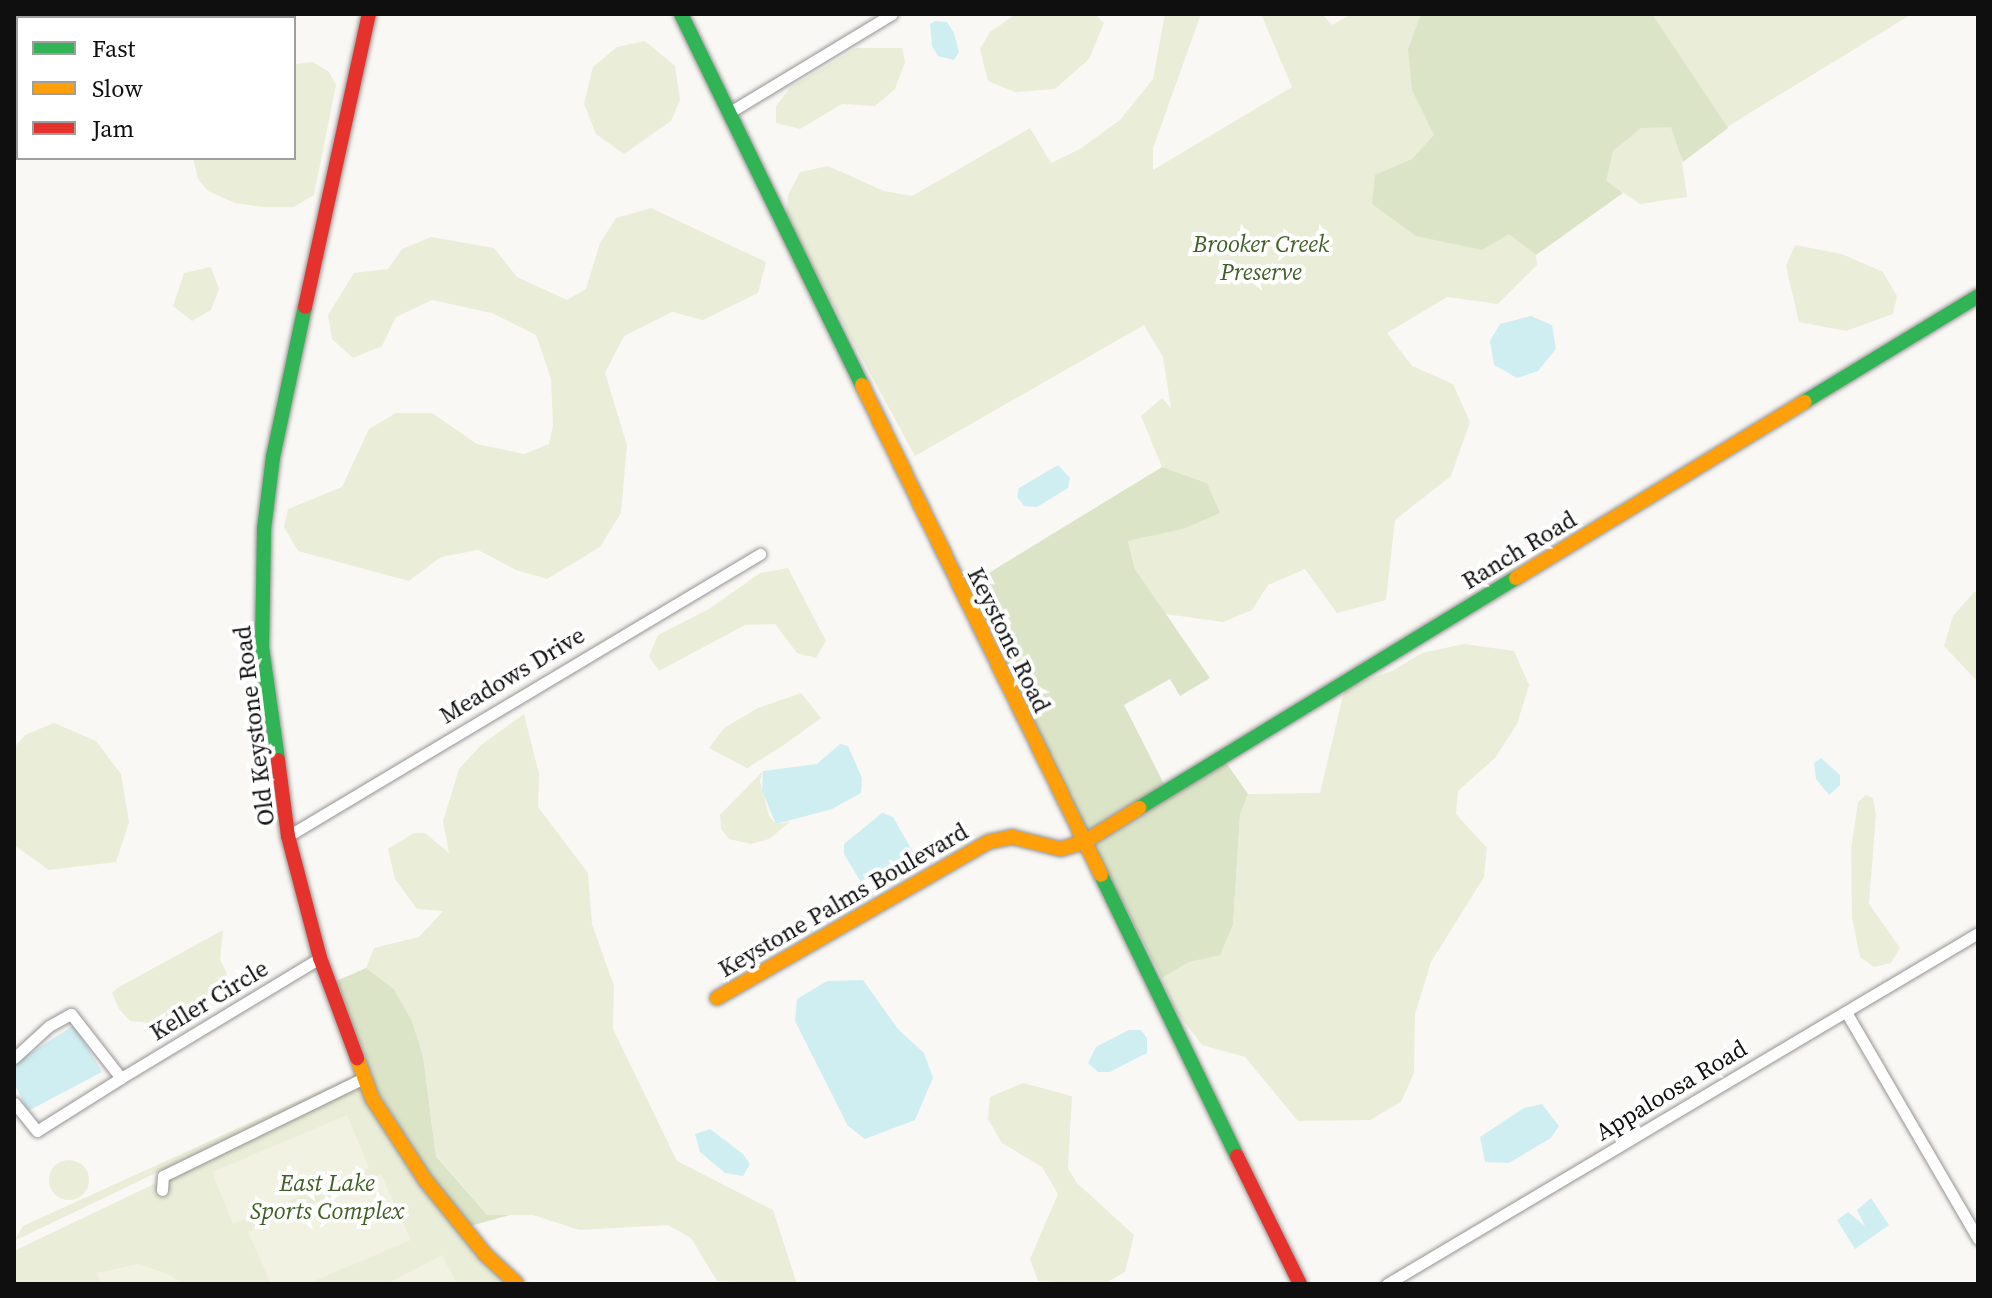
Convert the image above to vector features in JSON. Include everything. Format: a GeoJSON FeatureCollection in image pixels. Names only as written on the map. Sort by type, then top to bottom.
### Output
{"type":"FeatureCollection","features":[{"type":"Feature","properties":{"kind":"street","name":"Old Keystone Road"},"geometry":{"type":"LineString","coordinates":[[369,14],[294,349],[264,529],[262,647],[288,836],[320,958],[364,1078],[426,1181],[486,1255],[517,1284]]}},
{"type":"Feature","properties":{"kind":"street","name":"Keystone Road"},"geometry":{"type":"LineString","coordinates":[[681,14],[1300,1284]]}},
{"type":"Feature","properties":{"kind":"street"},"geometry":{"type":"LineString","coordinates":[[730,112],[892,14]]}},
{"type":"Feature","properties":{"kind":"street","name":"Ranch Road"},"geometry":{"type":"LineString","coordinates":[[1084,842],[1978,296]]}},
{"type":"Feature","properties":{"kind":"street","name":"Meadows Drive"},"geometry":{"type":"LineString","coordinates":[[288,836],[760,554]]}},
{"type":"Feature","properties":{"kind":"street","name":"Keystone Palms Boulevard"},"geometry":{"type":"LineString","coordinates":[[717,998],[988,842],[1012,837],[1061,849],[1084,842]]}},
{"type":"Feature","properties":{"kind":"street","name":"Appaloosa Road"},"geometry":{"type":"LineString","coordinates":[[1387,1284],[1978,933]]}},
{"type":"Feature","properties":{"kind":"street","name":"Keller Circle"},"geometry":{"type":"LineString","coordinates":[[14,1103],[37,1131],[320,958]]}},
{"type":"Feature","properties":{"kind":"street"},"geometry":{"type":"LineString","coordinates":[[1846,1012],[1978,1239]]}},
{"type":"Feature","properties":{"kind":"street"},"geometry":{"type":"LineString","coordinates":[[14,1058],[49,1026],[71,1014],[121,1078]]}},
{"type":"Feature","properties":{"kind":"street"},"geometry":{"type":"LineString","coordinates":[[162,1190],[163,1176],[364,1078]]}},
{"type":"Feature","properties":{"kind":"green space"},"geometry":{"type":"Polygon","coordinates":[[[1016,14],[1095,14],[1104,23],[1089,59],[1055,89],[1015,92],[988,81],[980,49],[990,32],[1016,14]]]}},
{"type":"Feature","properties":{"kind":"green space","name":"Brooker Creek Preserve"},"geometry":{"type":"Polygon","coordinates":[[[1165,14],[1201,14],[1153,148],[1153,170],[1292,87],[1261,14],[1322,14],[1332,25],[1351,14],[1912,14],[1681,155],[1687,197],[1640,204],[1621,191],[1528,249],[1536,255],[1537,265],[1498,304],[1447,297],[1387,333],[1412,366],[1453,384],[1470,422],[1451,476],[1395,520],[1386,600],[1337,613],[1305,569],[1268,585],[1252,610],[1223,622],[1166,614],[1135,569],[1128,541],[1183,529],[1207,483],[1162,467],[1141,416],[1162,398],[1171,408],[1163,357],[1144,325],[915,456],[786,218],[788,195],[800,172],[828,166],[884,191],[912,196],[1030,128],[1051,163],[1080,149],[1120,120],[1153,79],[1165,14]]]}},
{"type":"Feature","properties":{"kind":"green space"},"geometry":{"type":"Polygon","coordinates":[[[1421,14],[1652,14],[1728,128],[1683,162],[1671,127],[1641,128],[1613,151],[1606,181],[1623,193],[1536,255],[1509,234],[1482,250],[1416,236],[1372,204],[1375,175],[1412,159],[1434,135],[1412,90],[1408,49],[1421,14]]]}},
{"type":"Feature","properties":{"kind":"green space"},"geometry":{"type":"Polygon","coordinates":[[[645,41],[675,66],[680,100],[671,121],[624,154],[596,134],[584,104],[593,67],[617,47],[645,41]]]}},
{"type":"Feature","properties":{"kind":"green space"},"geometry":{"type":"Polygon","coordinates":[[[856,48],[902,48],[905,62],[895,89],[875,106],[842,104],[800,129],[776,123],[776,106],[791,87],[856,48]]]}},
{"type":"Feature","properties":{"kind":"green space"},"geometry":{"type":"Polygon","coordinates":[[[313,62],[329,72],[336,85],[314,195],[294,207],[262,207],[235,203],[208,191],[198,179],[193,160],[296,160],[296,64],[313,62]]]}},
{"type":"Feature","properties":{"kind":"green space"},"geometry":{"type":"Polygon","coordinates":[[[651,208],[766,262],[758,293],[703,320],[672,312],[624,336],[605,373],[627,445],[621,513],[600,547],[547,579],[516,570],[478,550],[441,557],[409,581],[298,551],[284,527],[288,509],[342,487],[369,429],[396,413],[432,413],[477,444],[524,454],[549,444],[553,425],[551,379],[536,335],[492,313],[432,300],[396,317],[382,346],[353,358],[332,339],[328,315],[354,273],[388,269],[402,249],[431,237],[494,248],[517,277],[567,300],[586,289],[600,243],[616,218],[651,208]]]}},
{"type":"Feature","properties":{"kind":"green space"},"geometry":{"type":"Polygon","coordinates":[[[1795,245],[1842,254],[1883,272],[1897,296],[1893,314],[1846,331],[1799,322],[1786,266],[1795,245]]]}},
{"type":"Feature","properties":{"kind":"green space"},"geometry":{"type":"Polygon","coordinates":[[[211,267],[219,289],[211,310],[192,321],[173,306],[184,273],[211,267]]]}},
{"type":"Feature","properties":{"kind":"green space"},"geometry":{"type":"Polygon","coordinates":[[[1162,467],[1207,483],[1220,513],[1183,529],[1128,541],[1135,569],[1210,678],[1180,696],[1170,679],[1124,705],[1165,786],[1087,834],[969,585],[1162,467]]]}},
{"type":"Feature","properties":{"kind":"green space"},"geometry":{"type":"Polygon","coordinates":[[[788,568],[826,641],[816,658],[797,653],[775,624],[745,625],[659,671],[649,656],[658,635],[709,609],[760,573],[788,568]]]}},
{"type":"Feature","properties":{"kind":"green space"},"geometry":{"type":"Polygon","coordinates":[[[1974,592],[1978,592],[1978,682],[1944,646],[1953,616],[1974,592]]]}},
{"type":"Feature","properties":{"kind":"green space"},"geometry":{"type":"Polygon","coordinates":[[[1464,644],[1514,651],[1529,685],[1517,724],[1495,758],[1458,791],[1456,814],[1487,848],[1484,877],[1431,962],[1415,1014],[1414,1073],[1401,1102],[1370,1120],[1298,1121],[1245,1057],[1202,1045],[1174,1008],[1162,978],[1189,962],[1220,954],[1233,925],[1240,815],[1248,794],[1320,793],[1345,687],[1392,671],[1422,653],[1464,644]]]}},
{"type":"Feature","properties":{"kind":"green space"},"geometry":{"type":"Polygon","coordinates":[[[801,693],[821,718],[747,768],[709,748],[724,728],[758,708],[801,693]]]}},
{"type":"Feature","properties":{"kind":"green space"},"geometry":{"type":"Polygon","coordinates":[[[524,714],[539,774],[538,807],[588,873],[592,924],[614,986],[613,1029],[677,1161],[773,1210],[797,1284],[717,1281],[691,1238],[668,1225],[579,1230],[533,1215],[487,1215],[436,1155],[423,1056],[412,1021],[394,989],[366,968],[374,948],[419,937],[443,911],[417,909],[395,879],[388,849],[414,833],[425,833],[449,853],[443,821],[459,769],[481,745],[524,714]]]}},
{"type":"Feature","properties":{"kind":"green space"},"geometry":{"type":"Polygon","coordinates":[[[54,723],[96,741],[121,774],[129,822],[116,862],[49,870],[14,845],[14,748],[25,735],[54,723]]]}},
{"type":"Feature","properties":{"kind":"green space"},"geometry":{"type":"Polygon","coordinates":[[[1225,761],[1248,794],[1240,815],[1233,925],[1220,955],[1189,962],[1162,978],[1091,842],[1225,761]]]}},
{"type":"Feature","properties":{"kind":"green space"},"geometry":{"type":"Polygon","coordinates":[[[763,771],[760,781],[769,816],[776,824],[790,822],[769,839],[751,844],[729,839],[721,829],[720,815],[763,771]]]}},
{"type":"Feature","properties":{"kind":"green space"},"geometry":{"type":"Polygon","coordinates":[[[1866,795],[1873,798],[1876,814],[1869,904],[1900,948],[1891,963],[1874,967],[1860,957],[1852,918],[1851,850],[1858,802],[1866,795]]]}},
{"type":"Feature","properties":{"kind":"green space"},"geometry":{"type":"Polygon","coordinates":[[[223,930],[220,959],[227,974],[204,1010],[158,1024],[130,1021],[119,1009],[112,993],[119,987],[223,930]]]}},
{"type":"Feature","properties":{"kind":"green space"},"geometry":{"type":"Polygon","coordinates":[[[366,968],[394,989],[412,1021],[423,1056],[436,1156],[487,1215],[510,1215],[470,1226],[430,1178],[371,1080],[334,982],[366,968]]]}},
{"type":"Feature","properties":{"kind":"green space"},"geometry":{"type":"Polygon","coordinates":[[[358,1076],[14,1241],[23,1226],[358,1076]]]}},
{"type":"Feature","properties":{"kind":"green space"},"geometry":{"type":"Polygon","coordinates":[[[1023,1083],[1072,1096],[1068,1168],[1077,1183],[1134,1235],[1125,1272],[1104,1284],[1038,1281],[1030,1259],[1058,1194],[1042,1167],[1002,1143],[988,1119],[990,1097],[1023,1083]]]}},
{"type":"Feature","properties":{"kind":"green space","name":"East Lake Sports Complex"},"geometry":{"type":"Polygon","coordinates":[[[361,1085],[509,1284],[14,1284],[14,1251],[361,1085]]]}},
{"type":"Feature","properties":{"kind":"green space"},"geometry":{"type":"Polygon","coordinates":[[[347,1115],[369,1168],[233,1224],[212,1172],[347,1115]]]}},
{"type":"Feature","properties":{"kind":"green space"},"geometry":{"type":"Polygon","coordinates":[[[69,1160],[83,1166],[89,1180],[83,1194],[69,1200],[55,1194],[49,1180],[55,1166],[69,1160]]]}},
{"type":"Feature","properties":{"kind":"green space"},"geometry":{"type":"Polygon","coordinates":[[[381,1174],[411,1240],[307,1284],[271,1284],[248,1232],[381,1174]]]}},
{"type":"Feature","properties":{"kind":"green space"},"geometry":{"type":"Polygon","coordinates":[[[442,1255],[457,1284],[386,1284],[442,1255]]]}},
{"type":"Feature","properties":{"kind":"green space"},"geometry":{"type":"Polygon","coordinates":[[[138,1264],[168,1274],[183,1284],[101,1284],[97,1273],[138,1264]]]}},
{"type":"Feature","properties":{"kind":"water"},"geometry":{"type":"Polygon","coordinates":[[[947,22],[954,33],[959,52],[954,60],[938,56],[932,46],[930,24],[947,22]]]}},
{"type":"Feature","properties":{"kind":"water"},"geometry":{"type":"Polygon","coordinates":[[[1531,316],[1552,325],[1556,349],[1538,371],[1517,378],[1494,365],[1490,341],[1500,324],[1531,316]]]}},
{"type":"Feature","properties":{"kind":"water"},"geometry":{"type":"Polygon","coordinates":[[[1058,465],[1070,478],[1068,488],[1037,507],[1024,506],[1017,497],[1019,488],[1058,465]]]}},
{"type":"Feature","properties":{"kind":"water"},"geometry":{"type":"Polygon","coordinates":[[[840,744],[848,746],[862,778],[861,793],[832,809],[776,824],[762,791],[763,771],[817,764],[840,744]]]}},
{"type":"Feature","properties":{"kind":"water"},"geometry":{"type":"Polygon","coordinates":[[[1821,758],[1840,775],[1840,785],[1829,795],[1816,779],[1814,763],[1821,758]]]}},
{"type":"Feature","properties":{"kind":"water"},"geometry":{"type":"Polygon","coordinates":[[[882,813],[893,817],[913,852],[905,863],[862,884],[844,854],[844,844],[882,813]]]}},
{"type":"Feature","properties":{"kind":"water"},"geometry":{"type":"Polygon","coordinates":[[[863,980],[898,1029],[924,1053],[933,1078],[915,1120],[865,1139],[848,1126],[795,1021],[797,999],[827,981],[863,980]]]}},
{"type":"Feature","properties":{"kind":"water"},"geometry":{"type":"Polygon","coordinates":[[[74,1025],[102,1072],[28,1111],[14,1083],[14,1064],[74,1025]]]}},
{"type":"Feature","properties":{"kind":"water"},"geometry":{"type":"Polygon","coordinates":[[[1129,1030],[1141,1030],[1147,1038],[1147,1053],[1110,1072],[1098,1072],[1088,1063],[1096,1047],[1129,1030]]]}},
{"type":"Feature","properties":{"kind":"water"},"geometry":{"type":"Polygon","coordinates":[[[1542,1104],[1559,1126],[1551,1138],[1509,1163],[1485,1162],[1480,1137],[1524,1108],[1542,1104]]]}},
{"type":"Feature","properties":{"kind":"water"},"geometry":{"type":"Polygon","coordinates":[[[710,1129],[743,1154],[750,1164],[743,1176],[725,1173],[700,1152],[695,1134],[710,1129]]]}},
{"type":"Feature","properties":{"kind":"water"},"geometry":{"type":"Polygon","coordinates":[[[1871,1198],[1889,1225],[1855,1249],[1837,1220],[1848,1212],[1865,1226],[1857,1210],[1871,1198]]]}},
{"type":"Feature","properties":{"kind":"traffic: fast"},"geometry":{"type":"LineString","coordinates":[[681,14],[862,385]]}},
{"type":"Feature","properties":{"kind":"traffic: fast"},"geometry":{"type":"LineString","coordinates":[[1804,402],[1978,296]]}},
{"type":"Feature","properties":{"kind":"traffic: fast"},"geometry":{"type":"LineString","coordinates":[[278,760],[262,647],[264,529],[273,457],[305,307]]}},
{"type":"Feature","properties":{"kind":"traffic: fast"},"geometry":{"type":"LineString","coordinates":[[1139,808],[1516,578]]}},
{"type":"Feature","properties":{"kind":"traffic: fast"},"geometry":{"type":"LineString","coordinates":[[1101,875],[1237,1156]]}},
{"type":"Feature","properties":{"kind":"traffic: slow"},"geometry":{"type":"LineString","coordinates":[[862,385],[1101,875]]}},
{"type":"Feature","properties":{"kind":"traffic: slow"},"geometry":{"type":"LineString","coordinates":[[1516,578],[1804,402]]}},
{"type":"Feature","properties":{"kind":"traffic: slow"},"geometry":{"type":"LineString","coordinates":[[717,998],[988,842],[1012,837],[1061,849],[1084,842],[1139,808]]}},
{"type":"Feature","properties":{"kind":"traffic: slow"},"geometry":{"type":"LineString","coordinates":[[357,1058],[372,1098],[426,1181],[486,1255],[517,1284]]}},
{"type":"Feature","properties":{"kind":"traffic: jam"},"geometry":{"type":"LineString","coordinates":[[305,307],[369,14]]}},
{"type":"Feature","properties":{"kind":"traffic: jam"},"geometry":{"type":"LineString","coordinates":[[278,760],[288,836],[320,958],[357,1058]]}},
{"type":"Feature","properties":{"kind":"traffic: jam"},"geometry":{"type":"LineString","coordinates":[[1237,1156],[1300,1284]]}}]}
